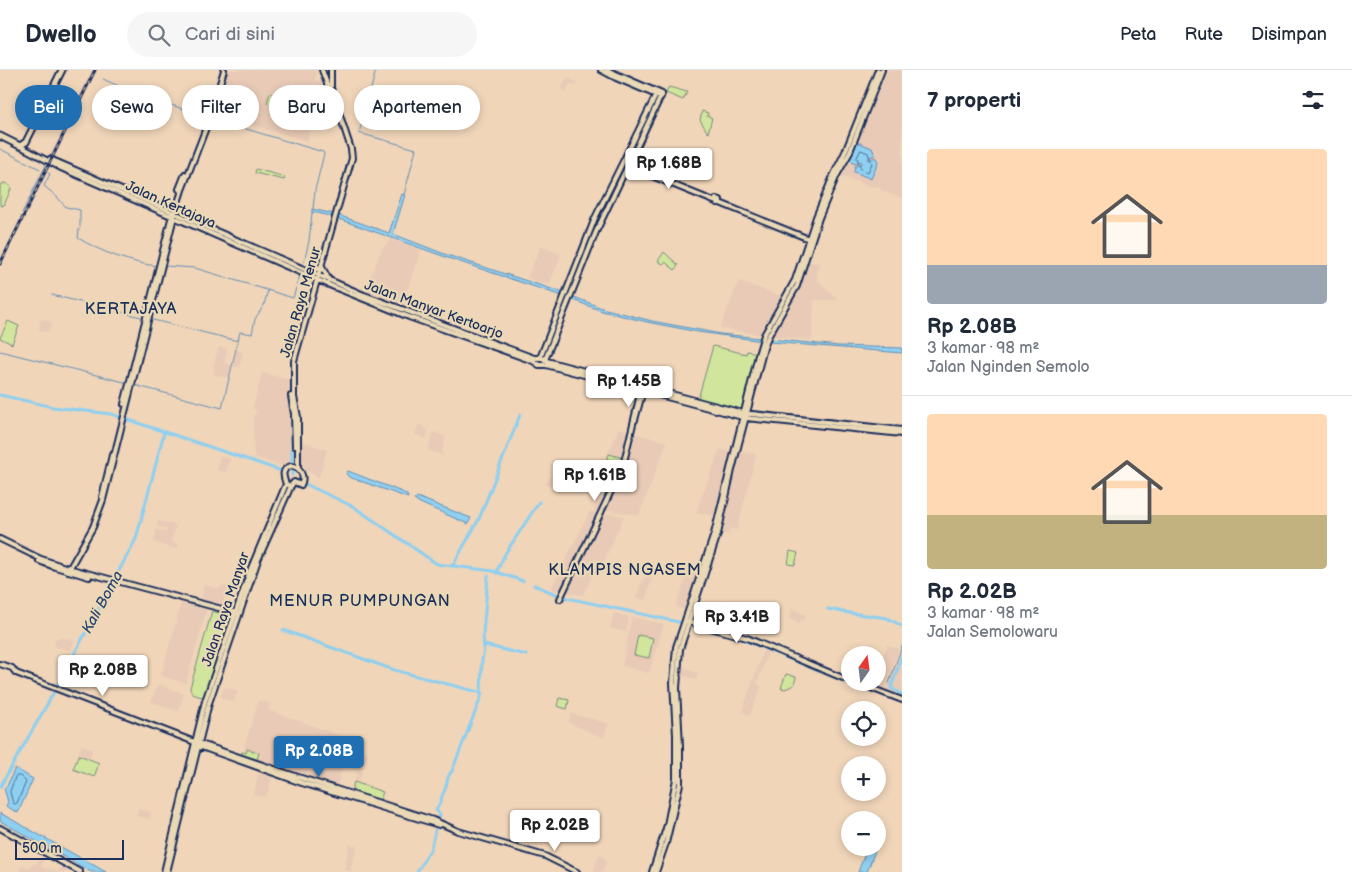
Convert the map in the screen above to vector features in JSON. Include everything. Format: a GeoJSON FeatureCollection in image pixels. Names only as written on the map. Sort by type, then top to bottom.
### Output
{"type":"FeatureCollection","features":[{"type":"Feature","properties":{"kind":"highway"},"geometry":{"type":"LineString","coordinates":[[0,136],[20,146],[26,142],[62,70]]}},
{"type":"Feature","properties":{"kind":"main road"},"geometry":{"type":"LineString","coordinates":[[68,570],[102,501],[173,215],[209,118],[223,70]]}},
{"type":"Feature","properties":{"kind":"main road"},"geometry":{"type":"LineString","coordinates":[[322,70],[327,85]]}},
{"type":"Feature","properties":{"kind":"main road"},"geometry":{"type":"LineString","coordinates":[[330,70],[330,85]]}},
{"type":"Feature","properties":{"kind":"main road"},"geometry":{"type":"LineString","coordinates":[[330,70],[331,85]]}},
{"type":"Feature","properties":{"kind":"main road"},"geometry":{"type":"LineString","coordinates":[[601,70],[656,95],[661,95]]}},
{"type":"Feature","properties":{"kind":"main road"},"geometry":{"type":"LineString","coordinates":[[607,70],[616,77],[661,95]]}},
{"type":"Feature","properties":{"kind":"main road"},"geometry":{"type":"LineString","coordinates":[[745,415],[752,376],[765,340],[804,260],[833,176],[880,70]]}},
{"type":"Feature","properties":{"kind":"main road"},"geometry":{"type":"LineString","coordinates":[[540,358],[591,229],[656,95]]}},
{"type":"Feature","properties":{"kind":"main road"},"geometry":{"type":"LineString","coordinates":[[545,360],[596,232],[661,95]]}},
{"type":"Feature","properties":{"kind":"main road","name":"Jalan Raya Menur"},"geometry":{"type":"LineString","coordinates":[[291,486],[294,482],[301,485],[302,483],[302,475],[294,466],[296,432],[293,390],[294,361],[305,316],[347,175],[349,155],[342,130]]}},
{"type":"Feature","properties":{"kind":"main road"},"geometry":{"type":"LineString","coordinates":[[637,133],[642,136]]}},
{"type":"Feature","properties":{"kind":"main road","name":"Jalan Kertajaya"},"geometry":{"type":"LineString","coordinates":[[26,142],[28,148],[59,165]]}},
{"type":"Feature","properties":{"kind":"main road","name":"Jalan Kertajaya"},"geometry":{"type":"LineString","coordinates":[[20,146],[59,165],[302,270],[316,279]]}},
{"type":"Feature","properties":{"kind":"main road"},"geometry":{"type":"LineString","coordinates":[[628,165],[809,238]]}},
{"type":"Feature","properties":{"kind":"main road"},"geometry":{"type":"LineString","coordinates":[[618,171],[624,173]]}},
{"type":"Feature","properties":{"kind":"main road"},"geometry":{"type":"LineString","coordinates":[[804,260],[809,238],[818,218]]}},
{"type":"Feature","properties":{"kind":"main road"},"geometry":{"type":"LineString","coordinates":[[591,229],[596,232]]}},
{"type":"Feature","properties":{"kind":"main road"},"geometry":{"type":"LineString","coordinates":[[302,270],[314,270],[321,267],[331,282]]}},
{"type":"Feature","properties":{"kind":"main road","name":"Jalan Kertajaya"},"geometry":{"type":"LineString","coordinates":[[302,270],[308,276],[316,279]]}},
{"type":"Feature","properties":{"kind":"main road","name":"Jalan Manyar Kertoarjo"},"geometry":{"type":"LineString","coordinates":[[316,279],[331,282],[411,316]]}},
{"type":"Feature","properties":{"kind":"main road","name":"Jalan Manyar Kertoarjo"},"geometry":{"type":"LineString","coordinates":[[316,279],[489,344],[594,375]]}},
{"type":"Feature","properties":{"kind":"main road"},"geometry":{"type":"LineString","coordinates":[[652,872],[668,829],[680,778],[676,704],[678,662],[686,624],[718,534],[730,472],[765,340]]}},
{"type":"Feature","properties":{"kind":"main road","name":"Jalan Manyar Kertoarjo"},"geometry":{"type":"LineString","coordinates":[[489,344],[537,364],[594,375]]}},
{"type":"Feature","properties":{"kind":"main road"},"geometry":{"type":"LineString","coordinates":[[756,363],[759,363],[763,352]]}},
{"type":"Feature","properties":{"kind":"main road"},"geometry":{"type":"LineString","coordinates":[[752,376],[756,369],[759,368]]}},
{"type":"Feature","properties":{"kind":"main road"},"geometry":{"type":"LineString","coordinates":[[594,375],[642,390],[692,401]]}},
{"type":"Feature","properties":{"kind":"main road"},"geometry":{"type":"LineString","coordinates":[[594,375],[745,415],[885,430],[902,430]]}},
{"type":"Feature","properties":{"kind":"main road"},"geometry":{"type":"LineString","coordinates":[[560,597],[620,473],[642,390]]}},
{"type":"Feature","properties":{"kind":"main road"},"geometry":{"type":"LineString","coordinates":[[885,430],[902,434]]}},
{"type":"Feature","properties":{"kind":"main road"},"geometry":{"type":"LineString","coordinates":[[291,486],[286,484],[284,472],[294,466]]}},
{"type":"Feature","properties":{"kind":"main road","name":"Jalan Raya Manyar"},"geometry":{"type":"LineString","coordinates":[[177,827],[196,743],[231,626],[236,616],[250,568],[286,484]]}},
{"type":"Feature","properties":{"kind":"main road","name":"Jalan Raya Manyar"},"geometry":{"type":"LineString","coordinates":[[202,721],[236,616],[258,560],[291,486]]}},
{"type":"Feature","properties":{"kind":"main road"},"geometry":{"type":"LineString","coordinates":[[0,540],[68,570],[236,616]]}},
{"type":"Feature","properties":{"kind":"main road"},"geometry":{"type":"LineString","coordinates":[[227,612],[238,604]]}},
{"type":"Feature","properties":{"kind":"main road"},"geometry":{"type":"LineString","coordinates":[[227,612],[231,626]]}},
{"type":"Feature","properties":{"kind":"main road"},"geometry":{"type":"LineString","coordinates":[[686,624],[747,638],[841,677]]}},
{"type":"Feature","properties":{"kind":"main road"},"geometry":{"type":"LineString","coordinates":[[0,664],[55,689],[235,758],[547,858],[575,872]]}},
{"type":"Feature","properties":{"kind":"main road"},"geometry":{"type":"LineString","coordinates":[[878,691],[902,700]]}},
{"type":"Feature","properties":{"kind":"main road"},"geometry":{"type":"LineString","coordinates":[[164,872],[177,827]]}},
{"type":"Feature","properties":{"kind":"main road"},"geometry":{"type":"LineString","coordinates":[[168,872],[177,827]]}},
{"type":"Feature","properties":{"kind":"main road"},"geometry":{"type":"LineString","coordinates":[[0,828],[80,872]]}},
{"type":"Feature","properties":{"kind":"main road"},"geometry":{"type":"LineString","coordinates":[[656,872],[666,835]]}},
{"type":"Feature","properties":{"kind":"shaded area"},"geometry":{"type":"Polygon","coordinates":[[[92,70],[97,70],[82,101],[82,90],[92,70]]]}},
{"type":"Feature","properties":{"kind":"shaded area"},"geometry":{"type":"Polygon","coordinates":[[[225,70],[317,70],[315,81],[325,81],[324,85],[269,85],[269,130],[310,130],[307,141],[259,127],[259,85],[221,85],[225,70]]]}},
{"type":"Feature","properties":{"kind":"shaded area"},"geometry":{"type":"Polygon","coordinates":[[[884,70],[902,70],[902,198],[881,190],[879,187],[872,187],[840,175],[884,70]]]}},
{"type":"Feature","properties":{"kind":"shaded area"},"geometry":{"type":"Polygon","coordinates":[[[568,77],[577,83],[575,86],[570,83],[566,92],[561,89],[568,77]]]}},
{"type":"Feature","properties":{"kind":"shaded area"},"geometry":{"type":"Polygon","coordinates":[[[62,130],[68,130],[54,158],[49,157],[62,130]]]}},
{"type":"Feature","properties":{"kind":"shaded area"},"geometry":{"type":"Polygon","coordinates":[[[391,239],[421,250],[401,307],[364,292],[382,249],[391,239]]]}},
{"type":"Feature","properties":{"kind":"shaded area"},"geometry":{"type":"Polygon","coordinates":[[[541,246],[561,255],[549,285],[527,278],[541,246]]]}},
{"type":"Feature","properties":{"kind":"shaded area"},"geometry":{"type":"Polygon","coordinates":[[[807,260],[819,264],[817,280],[838,300],[815,300],[812,340],[773,336],[796,292],[807,260]]]}},
{"type":"Feature","properties":{"kind":"shaded area"},"geometry":{"type":"Polygon","coordinates":[[[739,281],[783,297],[762,335],[720,328],[739,281]]]}},
{"type":"Feature","properties":{"kind":"shaded area"},"geometry":{"type":"Polygon","coordinates":[[[41,319],[52,322],[49,332],[39,330],[41,319]]]}},
{"type":"Feature","properties":{"kind":"shaded area"},"geometry":{"type":"Polygon","coordinates":[[[219,347],[227,349],[224,363],[231,365],[228,378],[213,374],[215,368],[213,367],[219,347]]]}},
{"type":"Feature","properties":{"kind":"shaded area"},"geometry":{"type":"Polygon","coordinates":[[[236,350],[243,352],[239,367],[232,366],[236,350]]]}},
{"type":"Feature","properties":{"kind":"shaded area"},"geometry":{"type":"Polygon","coordinates":[[[262,373],[290,380],[291,463],[288,465],[282,466],[254,457],[253,415],[255,415],[257,410],[253,408],[262,373]]]}},
{"type":"Feature","properties":{"kind":"shaded area"},"geometry":{"type":"Polygon","coordinates":[[[419,424],[428,430],[426,439],[415,434],[419,424]]]}},
{"type":"Feature","properties":{"kind":"shaded area"},"geometry":{"type":"Polygon","coordinates":[[[619,428],[630,432],[623,458],[608,454],[619,428]]]}},
{"type":"Feature","properties":{"kind":"shaded area"},"geometry":{"type":"Polygon","coordinates":[[[434,432],[446,437],[441,455],[428,450],[434,432]]]}},
{"type":"Feature","properties":{"kind":"shaded area"},"geometry":{"type":"Polygon","coordinates":[[[633,433],[667,442],[639,515],[604,510],[616,488],[626,461],[633,433]]]}},
{"type":"Feature","properties":{"kind":"shaded area"},"geometry":{"type":"Polygon","coordinates":[[[300,441],[327,450],[319,477],[302,469],[300,441]]]}},
{"type":"Feature","properties":{"kind":"shaded area"},"geometry":{"type":"Polygon","coordinates":[[[720,449],[731,452],[716,516],[696,512],[720,449]]]}},
{"type":"Feature","properties":{"kind":"shaded area"},"geometry":{"type":"Polygon","coordinates":[[[739,452],[756,456],[737,530],[730,528],[728,535],[720,533],[739,452]]]}},
{"type":"Feature","properties":{"kind":"shaded area"},"geometry":{"type":"Polygon","coordinates":[[[220,456],[230,459],[226,472],[217,470],[220,456]]]}},
{"type":"Feature","properties":{"kind":"shaded area"},"geometry":{"type":"Polygon","coordinates":[[[606,465],[621,466],[599,511],[594,510],[606,465]]]}},
{"type":"Feature","properties":{"kind":"shaded area"},"geometry":{"type":"Polygon","coordinates":[[[554,471],[563,476],[557,482],[548,486],[545,484],[554,471]]]}},
{"type":"Feature","properties":{"kind":"shaded area"},"geometry":{"type":"Polygon","coordinates":[[[590,511],[598,513],[563,587],[559,591],[551,589],[590,511]]]}},
{"type":"Feature","properties":{"kind":"shaded area"},"geometry":{"type":"Polygon","coordinates":[[[602,513],[624,516],[599,573],[594,572],[583,595],[567,592],[565,591],[602,513]]]}},
{"type":"Feature","properties":{"kind":"shaded area"},"geometry":{"type":"Polygon","coordinates":[[[158,521],[176,525],[171,542],[178,544],[178,549],[154,542],[157,530],[166,532],[167,529],[157,526],[158,521]]]}},
{"type":"Feature","properties":{"kind":"shaded area"},"geometry":{"type":"Polygon","coordinates":[[[688,571],[699,575],[686,610],[676,607],[688,571]]]}},
{"type":"Feature","properties":{"kind":"shaded area"},"geometry":{"type":"Polygon","coordinates":[[[645,576],[652,578],[645,600],[636,597],[645,576]]]}},
{"type":"Feature","properties":{"kind":"shaded area"},"geometry":{"type":"Polygon","coordinates":[[[204,585],[219,589],[221,586],[229,586],[222,606],[201,601],[204,585]]]}},
{"type":"Feature","properties":{"kind":"shaded area"},"geometry":{"type":"Polygon","coordinates":[[[721,601],[742,608],[735,632],[709,625],[713,612],[717,610],[721,601]]]}},
{"type":"Feature","properties":{"kind":"shaded area"},"geometry":{"type":"Polygon","coordinates":[[[181,603],[207,609],[186,683],[161,676],[181,603]]]}},
{"type":"Feature","properties":{"kind":"shaded area"},"geometry":{"type":"Polygon","coordinates":[[[793,609],[806,615],[804,620],[801,619],[800,623],[789,619],[793,609]]]}},
{"type":"Feature","properties":{"kind":"shaded area"},"geometry":{"type":"Polygon","coordinates":[[[614,613],[629,617],[626,632],[610,628],[614,613]]]}},
{"type":"Feature","properties":{"kind":"shaded area"},"geometry":{"type":"Polygon","coordinates":[[[632,617],[664,624],[649,673],[622,666],[632,617]]]}},
{"type":"Feature","properties":{"kind":"shaded area"},"geometry":{"type":"Polygon","coordinates":[[[56,639],[74,640],[71,651],[54,646],[56,639]]]}},
{"type":"Feature","properties":{"kind":"shaded area"},"geometry":{"type":"Polygon","coordinates":[[[887,645],[899,649],[886,685],[887,645]]]}},
{"type":"Feature","properties":{"kind":"shaded area"},"geometry":{"type":"Polygon","coordinates":[[[902,645],[902,698],[885,692],[902,645]]]}},
{"type":"Feature","properties":{"kind":"shaded area"},"geometry":{"type":"Polygon","coordinates":[[[764,649],[769,651],[757,683],[761,687],[750,715],[742,712],[764,649]]]}},
{"type":"Feature","properties":{"kind":"shaded area"},"geometry":{"type":"Polygon","coordinates":[[[680,666],[698,673],[696,680],[679,674],[680,666]]]}},
{"type":"Feature","properties":{"kind":"shaded area"},"geometry":{"type":"Polygon","coordinates":[[[158,684],[184,694],[178,711],[151,702],[158,684]]]}},
{"type":"Feature","properties":{"kind":"shaded area"},"geometry":{"type":"Polygon","coordinates":[[[224,687],[238,691],[233,702],[221,697],[224,687]]]}},
{"type":"Feature","properties":{"kind":"shaded area"},"geometry":{"type":"Polygon","coordinates":[[[259,700],[270,704],[268,710],[347,738],[345,745],[368,753],[358,783],[354,782],[358,770],[343,765],[336,788],[277,770],[274,766],[256,762],[259,753],[244,748],[259,700]]]}},
{"type":"Feature","properties":{"kind":"shaded area"},"geometry":{"type":"Polygon","coordinates":[[[571,714],[608,723],[604,738],[569,723],[571,714]]]}},
{"type":"Feature","properties":{"kind":"shaded area"},"geometry":{"type":"Polygon","coordinates":[[[82,745],[92,749],[89,758],[78,754],[82,745]]]}},
{"type":"Feature","properties":{"kind":"shaded area"},"geometry":{"type":"Polygon","coordinates":[[[260,770],[273,774],[266,797],[253,795],[260,770]]]}},
{"type":"Feature","properties":{"kind":"shaded area"},"geometry":{"type":"Polygon","coordinates":[[[138,809],[151,812],[149,819],[136,816],[138,809]]]}},
{"type":"Feature","properties":{"kind":"shaded area"},"geometry":{"type":"Polygon","coordinates":[[[350,844],[357,847],[350,871],[344,869],[350,844]]]}},
{"type":"Feature","properties":{"kind":"shaded area"},"geometry":{"type":"Polygon","coordinates":[[[43,853],[46,854],[41,866],[44,868],[59,871],[63,863],[77,872],[19,872],[21,866],[30,868],[34,865],[43,853]]]}},
{"type":"Feature","properties":{"kind":"shaded area"},"geometry":{"type":"Polygon","coordinates":[[[599,855],[607,859],[602,872],[593,872],[599,855]]]}},
{"type":"Feature","properties":{"kind":"green space"},"geometry":{"type":"Polygon","coordinates":[[[669,87],[687,92],[683,100],[666,93],[669,87]]]}},
{"type":"Feature","properties":{"kind":"green space"},"geometry":{"type":"Polygon","coordinates":[[[702,111],[708,113],[707,116],[712,118],[708,133],[700,120],[702,111]]]}},
{"type":"Feature","properties":{"kind":"green space"},"geometry":{"type":"Polygon","coordinates":[[[256,169],[285,177],[284,180],[255,173],[256,169]]]}},
{"type":"Feature","properties":{"kind":"green space"},"geometry":{"type":"Polygon","coordinates":[[[5,183],[11,189],[4,205],[1,206],[0,189],[2,184],[5,183]]]}},
{"type":"Feature","properties":{"kind":"green space"},"geometry":{"type":"Polygon","coordinates":[[[664,252],[678,265],[675,270],[665,262],[663,264],[658,261],[664,252]]]}},
{"type":"Feature","properties":{"kind":"green space"},"geometry":{"type":"Polygon","coordinates":[[[8,321],[19,326],[12,344],[0,338],[8,321]]]}},
{"type":"Feature","properties":{"kind":"green space"},"geometry":{"type":"Polygon","coordinates":[[[713,346],[746,354],[747,351],[757,353],[742,410],[698,399],[713,346]]]}},
{"type":"Feature","properties":{"kind":"green space"},"geometry":{"type":"Polygon","coordinates":[[[609,454],[623,458],[621,466],[605,465],[609,454]]]}},
{"type":"Feature","properties":{"kind":"green space"},"geometry":{"type":"Polygon","coordinates":[[[790,551],[798,553],[795,565],[788,564],[790,551]]]}},
{"type":"Feature","properties":{"kind":"green space"},"geometry":{"type":"Polygon","coordinates":[[[212,611],[227,615],[230,623],[205,695],[202,697],[192,694],[190,688],[212,611]]]}},
{"type":"Feature","properties":{"kind":"green space"},"geometry":{"type":"Polygon","coordinates":[[[638,635],[653,638],[649,658],[634,655],[638,635]]]}},
{"type":"Feature","properties":{"kind":"green space"},"geometry":{"type":"Polygon","coordinates":[[[786,674],[796,677],[794,685],[785,689],[781,688],[786,674]]]}},
{"type":"Feature","properties":{"kind":"green space"},"geometry":{"type":"Polygon","coordinates":[[[559,698],[569,700],[567,709],[557,706],[559,698]]]}},
{"type":"Feature","properties":{"kind":"green space"},"geometry":{"type":"Polygon","coordinates":[[[247,749],[259,753],[256,762],[241,757],[242,752],[246,753],[247,749]]]}},
{"type":"Feature","properties":{"kind":"green space"},"geometry":{"type":"Polygon","coordinates":[[[79,755],[99,763],[94,777],[73,769],[79,755]]]}},
{"type":"Feature","properties":{"kind":"green space"},"geometry":{"type":"Polygon","coordinates":[[[354,782],[383,792],[379,802],[351,793],[354,782]]]}},
{"type":"Feature","properties":{"kind":"water"},"geometry":{"type":"Polygon","coordinates":[[[857,142],[872,148],[875,155],[868,158],[868,160],[876,157],[878,163],[871,179],[854,172],[855,166],[862,163],[861,161],[854,164],[850,160],[857,142]]]}},
{"type":"Feature","properties":{"kind":"water"},"geometry":{"type":"Polygon","coordinates":[[[402,194],[405,195],[393,234],[447,255],[564,293],[602,308],[652,321],[721,334],[839,346],[902,348],[902,353],[770,342],[698,332],[647,322],[602,311],[333,217],[312,213],[312,209],[338,215],[389,233],[402,194]]]}},
{"type":"Feature","properties":{"kind":"water"},"geometry":{"type":"Polygon","coordinates":[[[348,471],[402,492],[408,498],[349,477],[346,474],[348,471]]]}},
{"type":"Feature","properties":{"kind":"water"},"geometry":{"type":"Polygon","coordinates":[[[417,497],[471,518],[468,524],[414,500],[417,497]]]}},
{"type":"Feature","properties":{"kind":"water"},"geometry":{"type":"Polygon","coordinates":[[[15,768],[33,779],[18,813],[6,806],[8,802],[4,788],[7,786],[15,768]]]}},
{"type":"Feature","properties":{"kind":"water"},"geometry":{"type":"Polygon","coordinates":[[[0,813],[106,872],[91,872],[0,821],[0,813]]]}},
{"type":"Feature","properties":{"kind":"water"},"geometry":{"type":"Polygon","coordinates":[[[864,856],[873,856],[867,872],[858,872],[864,856]]]}},
{"type":"Feature","properties":{"kind":"waterway"},"geometry":{"type":"LineString","coordinates":[[376,70],[359,133],[416,149],[404,195]]}},
{"type":"Feature","properties":{"kind":"waterway"},"geometry":{"type":"LineString","coordinates":[[103,79],[116,85]]}},
{"type":"Feature","properties":{"kind":"waterway"},"geometry":{"type":"LineString","coordinates":[[172,105],[323,152],[313,209]]}},
{"type":"Feature","properties":{"kind":"waterway"},"geometry":{"type":"LineString","coordinates":[[0,149],[40,169]]}},
{"type":"Feature","properties":{"kind":"waterway"},"geometry":{"type":"LineString","coordinates":[[22,213],[47,163]]}},
{"type":"Feature","properties":{"kind":"waterway"},"geometry":{"type":"LineString","coordinates":[[48,173],[50,174],[44,186],[55,195]]}},
{"type":"Feature","properties":{"kind":"waterway"},"geometry":{"type":"LineString","coordinates":[[96,181],[111,188]]}},
{"type":"Feature","properties":{"kind":"waterway"},"geometry":{"type":"LineString","coordinates":[[56,196],[66,207],[80,210],[80,227]]}},
{"type":"Feature","properties":{"kind":"waterway"},"geometry":{"type":"LineString","coordinates":[[330,223],[337,199]]}},
{"type":"Feature","properties":{"kind":"waterway"},"geometry":{"type":"LineString","coordinates":[[303,266],[309,241],[312,213]]}},
{"type":"Feature","properties":{"kind":"waterway"},"geometry":{"type":"LineString","coordinates":[[321,257],[329,228]]}},
{"type":"Feature","properties":{"kind":"waterway"},"geometry":{"type":"LineString","coordinates":[[79,229],[78,238],[96,248],[127,260],[158,266]]}},
{"type":"Feature","properties":{"kind":"waterway"},"geometry":{"type":"LineString","coordinates":[[280,262],[287,264]]}},
{"type":"Feature","properties":{"kind":"waterway"},"geometry":{"type":"LineString","coordinates":[[164,266],[195,268],[293,298],[300,275]]}},
{"type":"Feature","properties":{"kind":"waterway"},"geometry":{"type":"LineString","coordinates":[[134,385],[222,408],[240,332],[252,334],[255,319],[264,305],[268,290]]}},
{"type":"Feature","properties":{"kind":"waterway"},"geometry":{"type":"LineString","coordinates":[[52,295],[145,318]]}},
{"type":"Feature","properties":{"kind":"waterway"},"geometry":{"type":"LineString","coordinates":[[149,319],[238,341]]}},
{"type":"Feature","properties":{"kind":"waterway"},"geometry":{"type":"LineString","coordinates":[[0,351],[128,383]]}},
{"type":"Feature","properties":{"kind":"waterway"},"geometry":{"type":"LineString","coordinates":[[0,395],[53,407],[111,414],[285,472]]}},
{"type":"Feature","properties":{"kind":"waterway"},"geometry":{"type":"LineString","coordinates":[[292,412],[292,475]]}},
{"type":"Feature","properties":{"kind":"waterway"},"geometry":{"type":"LineString","coordinates":[[453,565],[479,519],[520,415]]}},
{"type":"Feature","properties":{"kind":"waterway","name":"Kali Boma"},"geometry":{"type":"LineString","coordinates":[[0,787],[49,701],[136,539],[164,433]]}},
{"type":"Feature","properties":{"kind":"waterway"},"geometry":{"type":"LineString","coordinates":[[301,482],[354,507],[437,564],[493,571],[523,581]]}},
{"type":"Feature","properties":{"kind":"waterway"},"geometry":{"type":"LineString","coordinates":[[271,524],[289,487]]}},
{"type":"Feature","properties":{"kind":"waterway"},"geometry":{"type":"LineString","coordinates":[[496,573],[505,554],[539,502]]}},
{"type":"Feature","properties":{"kind":"waterway"},"geometry":{"type":"LineString","coordinates":[[248,582],[254,565]]}},
{"type":"Feature","properties":{"kind":"waterway"},"geometry":{"type":"LineString","coordinates":[[438,821],[440,814],[436,810],[481,697],[484,650],[483,634],[488,576]]}},
{"type":"Feature","properties":{"kind":"waterway"},"geometry":{"type":"LineString","coordinates":[[534,585],[563,597],[697,626]]}},
{"type":"Feature","properties":{"kind":"waterway"},"geometry":{"type":"LineString","coordinates":[[234,623],[244,593]]}},
{"type":"Feature","properties":{"kind":"waterway"},"geometry":{"type":"LineString","coordinates":[[828,609],[887,618],[902,626]]}},
{"type":"Feature","properties":{"kind":"waterway"},"geometry":{"type":"LineString","coordinates":[[283,630],[394,670],[482,693]]}},
{"type":"Feature","properties":{"kind":"waterway"},"geometry":{"type":"LineString","coordinates":[[737,637],[829,675],[902,702]]}},
{"type":"Feature","properties":{"kind":"waterway"},"geometry":{"type":"LineString","coordinates":[[484,645],[526,655]]}},
{"type":"Feature","properties":{"kind":"waterway"},"geometry":{"type":"LineString","coordinates":[[889,683],[902,646]]}},
{"type":"Feature","properties":{"kind":"waterway"},"geometry":{"type":"LineString","coordinates":[[902,656],[891,688],[902,694]]}},
{"type":"Feature","properties":{"kind":"waterway"},"geometry":{"type":"LineString","coordinates":[[209,696],[218,669]]}},
{"type":"Feature","properties":{"kind":"waterway"},"geometry":{"type":"LineString","coordinates":[[202,722],[206,707]]}},
{"type":"Feature","properties":{"kind":"waterway"},"geometry":{"type":"LineString","coordinates":[[306,782],[338,792]]}},
{"type":"Feature","properties":{"kind":"waterway"},"geometry":{"type":"LineString","coordinates":[[417,872],[431,848],[436,826]]}},
{"type":"Feature","properties":{"kind":"railway"},"geometry":{"type":"LineString","coordinates":[[0,264],[95,70]]}},
{"type":"Feature","properties":{"kind":"district","name":"KERTAJAYA"},"geometry":{"type":"Point","coordinates":[131,308]}},
{"type":"Feature","properties":{"kind":"district","name":"KLAMPIS NGASEM"},"geometry":{"type":"Point","coordinates":[625,569]}},
{"type":"Feature","properties":{"kind":"district","name":"MENUR PUMPUNGAN"},"geometry":{"type":"Point","coordinates":[360,600]}}]}
